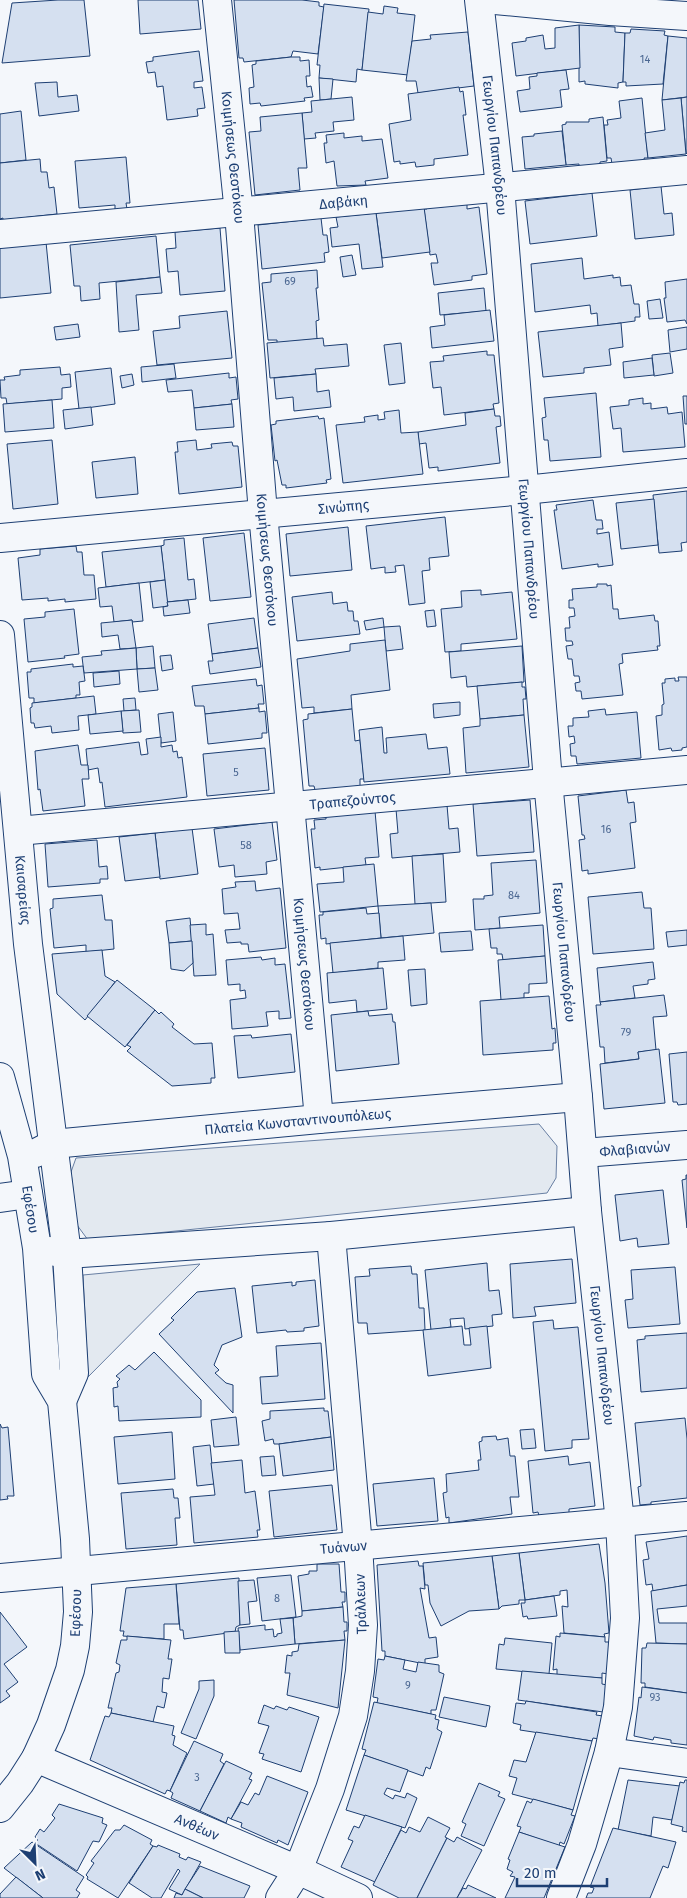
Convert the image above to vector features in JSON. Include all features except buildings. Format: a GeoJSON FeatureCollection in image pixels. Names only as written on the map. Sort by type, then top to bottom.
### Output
{"type":"FeatureCollection","features":[{"type":"Feature","properties":{"kind":"street","name":"Κοιμήσεως Θεοτόκου"},"geometry":{"type":"LineString","coordinates":[[217,0],[240,213],[263,513],[319,1119]]}},
{"type":"Feature","properties":{"kind":"street","name":"Γεωργίου Παπανδρέου"},"geometry":{"type":"LineString","coordinates":[[479,0],[500,187],[526,490],[548,781],[583,1153],[586,1211],[620,1522],[625,1618],[618,1707],[609,1752],[582,1844],[561,1898]]}},
{"type":"Feature","properties":{"kind":"street"},"geometry":{"type":"LineString","coordinates":[[495,0],[687,16]]}},
{"type":"Feature","properties":{"kind":"street","name":"Δαβάκη"},"geometry":{"type":"LineString","coordinates":[[0,234],[687,170]]}},
{"type":"Feature","properties":{"kind":"street","name":"Σινώπης"},"geometry":{"type":"LineString","coordinates":[[0,538],[526,490],[687,473]]}},
{"type":"Feature","properties":{"kind":"street","name":"Καισαρείας"},"geometry":{"type":"LineString","coordinates":[[0,636],[28,944],[53,1144]]}},
{"type":"Feature","properties":{"kind":"street","name":"Τραπεζούντος"},"geometry":{"type":"LineString","coordinates":[[18,831],[289,807],[548,781],[687,770]]}},
{"type":"Feature","properties":{"kind":"street","name":"Εφέσου"},"geometry":{"type":"LineString","coordinates":[[0,1077],[22,1160],[37,1248],[46,1374],[62,1401],[77,1572],[78,1612],[72,1662],[60,1703],[36,1758],[20,1783],[0,1808]]}},
{"type":"Feature","properties":{"kind":"street","name":"Πλατεία Κωνσταντινουπόλεως"},"geometry":{"type":"LineString","coordinates":[[22,1160],[53,1144],[319,1119],[578,1098]]}},
{"type":"Feature","properties":{"kind":"street","name":"Εφέσου"},"geometry":{"type":"LineString","coordinates":[[53,1144],[67,1254],[74,1373],[62,1401]]}},
{"type":"Feature","properties":{"kind":"street","name":"Φλαβιανών"},"geometry":{"type":"LineString","coordinates":[[583,1153],[687,1145]]}},
{"type":"Feature","properties":{"kind":"street"},"geometry":{"type":"LineString","coordinates":[[0,1198],[28,1194]]}},
{"type":"Feature","properties":{"kind":"street"},"geometry":{"type":"LineString","coordinates":[[37,1248],[67,1254],[331,1236],[586,1211]]}},
{"type":"Feature","properties":{"kind":"street","name":"Τράλλεων"},"geometry":{"type":"LineString","coordinates":[[280,1898],[298,1870],[330,1789],[353,1716],[360,1671],[363,1625],[358,1546],[331,1236]]}},
{"type":"Feature","properties":{"kind":"street","name":"Τυάνων"},"geometry":{"type":"LineString","coordinates":[[0,1578],[687,1516]]}},
{"type":"Feature","properties":{"kind":"street"},"geometry":{"type":"LineString","coordinates":[[609,1752],[687,1763]]}},
{"type":"Feature","properties":{"kind":"street","name":"Ανθέων"},"geometry":{"type":"LineString","coordinates":[[36,1758],[298,1870],[358,1898]]}},
{"type":"Feature","properties":{"kind":"shaded area"},"geometry":{"type":"Polygon","coordinates":[[[539,1124],[557,1146],[556,1178],[547,1193],[88,1240],[77,1225],[71,1172],[76,1158],[539,1124]]]}},
{"type":"Feature","properties":{"kind":"shaded area"},"geometry":{"type":"Polygon","coordinates":[[[200,1264],[88,1377],[83,1275],[200,1264]]]}}]}
